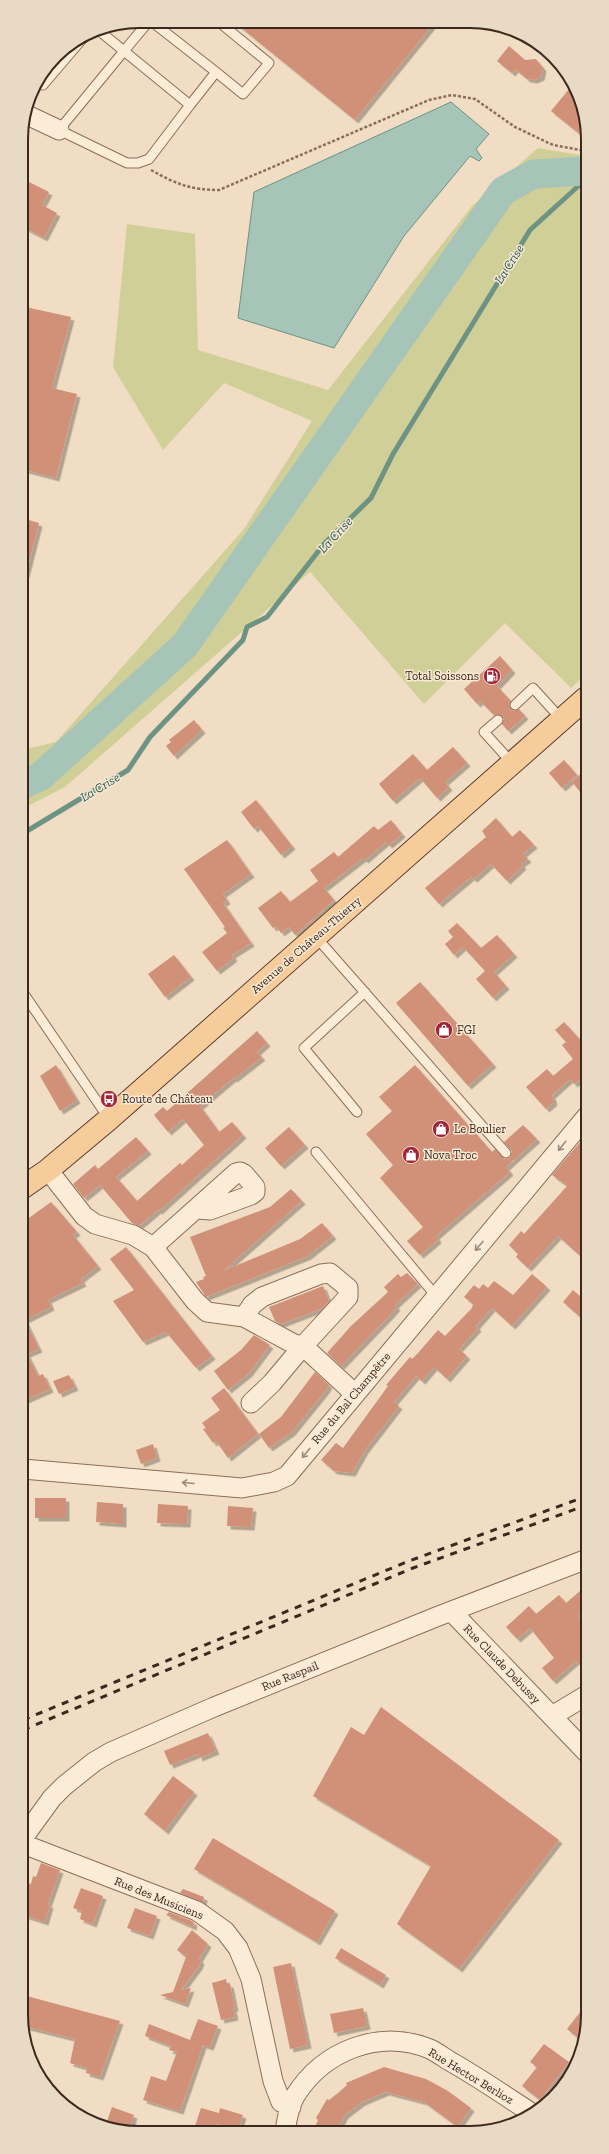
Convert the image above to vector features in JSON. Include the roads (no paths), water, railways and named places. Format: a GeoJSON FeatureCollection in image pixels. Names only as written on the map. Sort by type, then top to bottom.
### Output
{"type":"FeatureCollection","features":[{"type":"Feature","properties":{"kind":"main road","name":"Avenue de Château-Thierry"},"geometry":{"type":"LineString","coordinates":[[28,1184],[48,1170],[109,1119],[581,703]]}},
{"type":"Feature","properties":{"kind":"street"},"geometry":{"type":"LineString","coordinates":[[30,116],[59,130]]}},
{"type":"Feature","properties":{"kind":"street","name":"Rue du Bal Champêtre"},"geometry":{"type":"LineString","coordinates":[[28,1469],[242,1488],[274,1482],[287,1476],[581,1123]]}},
{"type":"Feature","properties":{"kind":"street"},"geometry":{"type":"LineString","coordinates":[[48,1170],[84,1216],[95,1224],[133,1235],[153,1247],[195,1301],[207,1312],[244,1317],[294,1344],[303,1346],[355,1394]]}},
{"type":"Feature","properties":{"kind":"street"},"geometry":{"type":"LineString","coordinates":[[153,1247],[197,1209]]}},
{"type":"Feature","properties":{"kind":"street"},"geometry":{"type":"LineString","coordinates":[[244,1317],[252,1305],[262,1297],[321,1274],[330,1274],[348,1288],[348,1298],[303,1346],[272,1383],[251,1403]]}},
{"type":"Feature","properties":{"kind":"street","name":"Rue Raspail"},"geometry":{"type":"LineString","coordinates":[[28,1831],[52,1798],[64,1786],[94,1762],[111,1752],[214,1707],[581,1560]]}},
{"type":"Feature","properties":{"kind":"street","name":"Rue Claude Debussy"},"geometry":{"type":"LineString","coordinates":[[451,1611],[581,1746]]}},
{"type":"Feature","properties":{"kind":"street"},"geometry":{"type":"LineString","coordinates":[[552,1716],[581,1699]]}},
{"type":"Feature","properties":{"kind":"street","name":"Rue des Musiciens"},"geometry":{"type":"LineString","coordinates":[[28,1846],[197,1911],[225,1931],[238,1948],[251,1979],[273,2081],[281,2102],[291,2107]]}},
{"type":"Feature","properties":{"kind":"street","name":"Rue Hector Berlioz"},"geometry":{"type":"LineString","coordinates":[[285,2126],[295,2097],[318,2068],[338,2053],[359,2045],[383,2042],[408,2042],[430,2050],[527,2110]]}},
{"type":"Feature","properties":{"kind":"lane"},"geometry":{"type":"LineString","coordinates":[[144,28],[59,130],[127,163],[138,163],[149,159],[216,72]]}},
{"type":"Feature","properties":{"kind":"lane"},"geometry":{"type":"LineString","coordinates":[[159,28],[243,94],[269,63],[226,28]]}},
{"type":"Feature","properties":{"kind":"lane"},"geometry":{"type":"LineString","coordinates":[[103,34],[190,105]]}},
{"type":"Feature","properties":{"kind":"lane"},"geometry":{"type":"LineString","coordinates":[[42,84],[73,49]]}},
{"type":"Feature","properties":{"kind":"lane"},"geometry":{"type":"LineString","coordinates":[[515,704],[533,688],[562,720]]}},
{"type":"Feature","properties":{"kind":"lane"},"geometry":{"type":"LineString","coordinates":[[498,720],[484,732],[513,764]]}},
{"type":"Feature","properties":{"kind":"lane"},"geometry":{"type":"LineString","coordinates":[[316,937],[506,1153]]}},
{"type":"Feature","properties":{"kind":"lane"},"geometry":{"type":"LineString","coordinates":[[357,1112],[304,1048],[365,992]]}},
{"type":"Feature","properties":{"kind":"lane"},"geometry":{"type":"LineString","coordinates":[[28,1000],[109,1119]]}},
{"type":"Feature","properties":{"kind":"lane"},"geometry":{"type":"LineString","coordinates":[[316,1152],[436,1296]]}},
{"type":"Feature","properties":{"kind":"waterway","name":"La Crise"},"geometry":{"type":"LineString","coordinates":[[28,782],[41,776],[185,645],[503,191],[534,174],[581,171]]}},
{"type":"Feature","properties":{"kind":"waterway","name":"La Crise"},"geometry":{"type":"LineString","coordinates":[[28,830],[128,770],[150,737],[243,640],[247,627],[267,617],[324,544],[371,498],[393,454],[530,230],[581,184]]}},
{"type":"Feature","properties":{"kind":"railway"},"geometry":{"type":"LineString","coordinates":[[28,1718],[409,1561],[581,1498]]}},
{"type":"Feature","properties":{"kind":"railway"},"geometry":{"type":"LineString","coordinates":[[28,1728],[413,1568],[581,1507]]}},
{"type":"Feature","properties":{"kind":"place","name":"Total Soissons"},"geometry":{"type":"Point","coordinates":[492,676]}},
{"type":"Feature","properties":{"kind":"place","name":"FGI"},"geometry":{"type":"Point","coordinates":[444,1030]}},
{"type":"Feature","properties":{"kind":"place","name":"Route de Château"},"geometry":{"type":"Point","coordinates":[109,1099]}},
{"type":"Feature","properties":{"kind":"place","name":"Le Boulier"},"geometry":{"type":"Point","coordinates":[441,1129]}},
{"type":"Feature","properties":{"kind":"place","name":"Nova Troc"},"geometry":{"type":"Point","coordinates":[411,1155]}}]}
